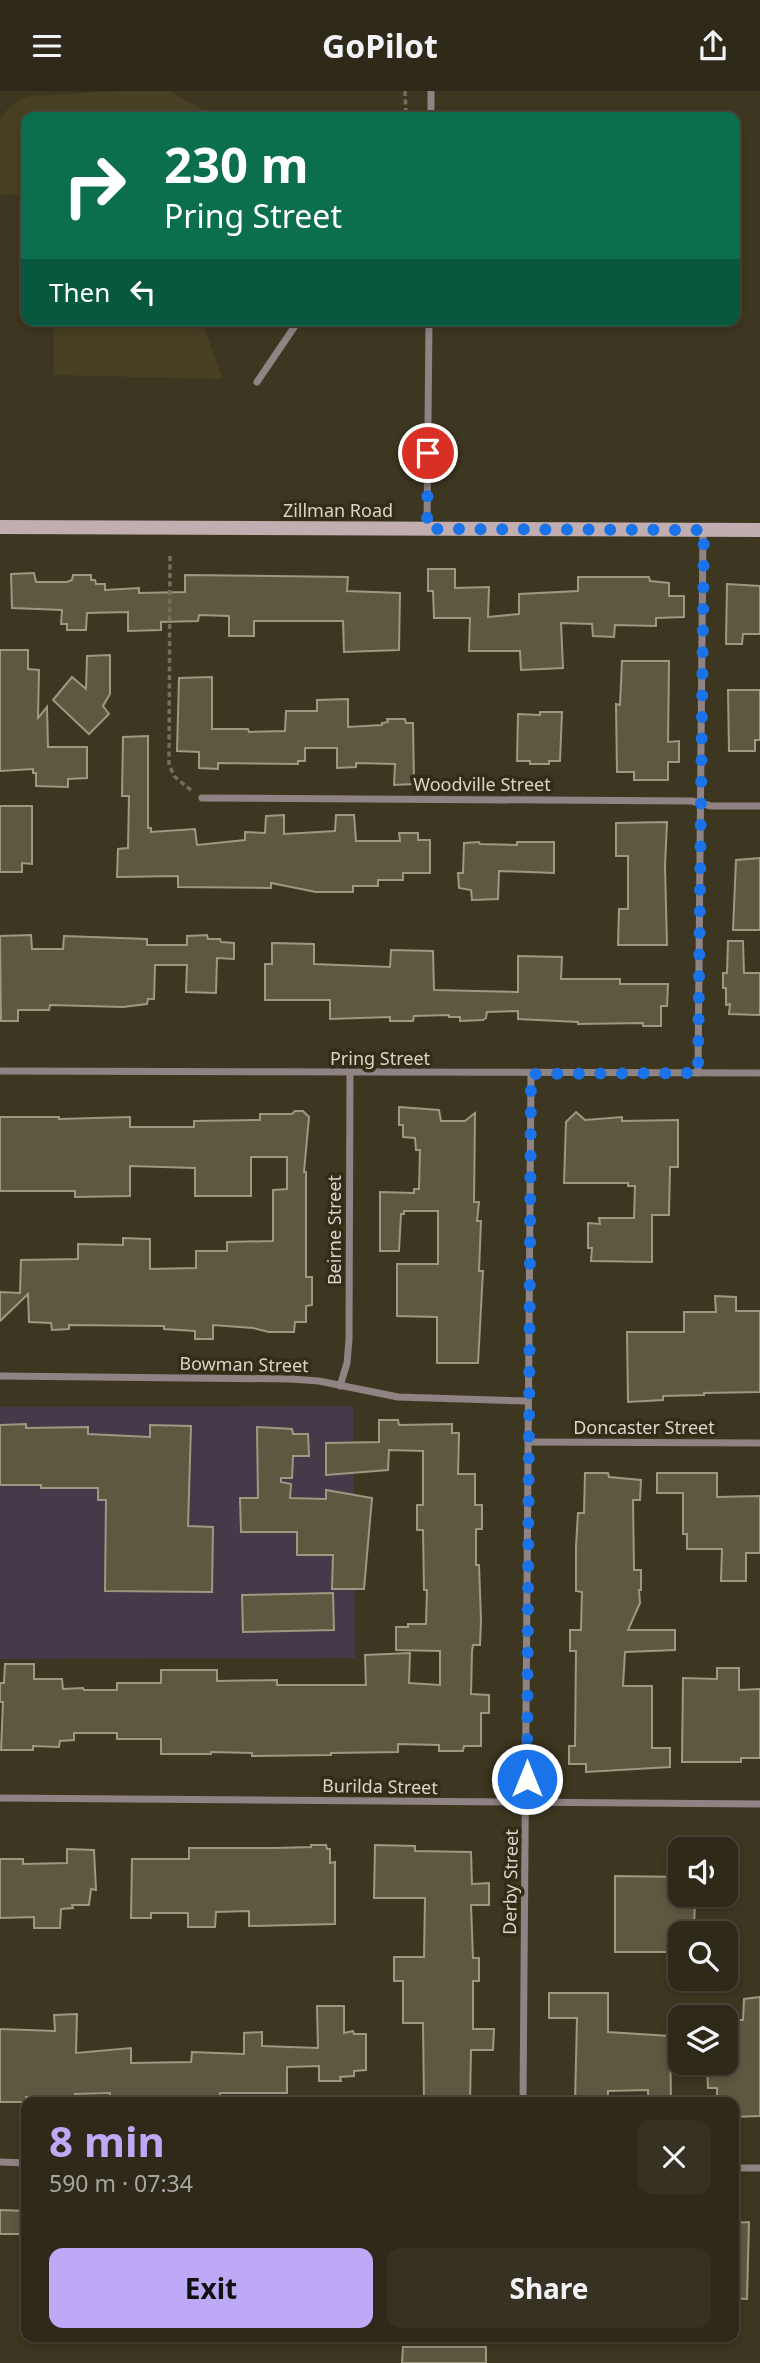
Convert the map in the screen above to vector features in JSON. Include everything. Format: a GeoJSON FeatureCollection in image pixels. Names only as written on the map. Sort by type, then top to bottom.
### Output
{"type":"FeatureCollection","features":[{"type":"Feature","properties":{"kind":"main road","name":"Zillman Road"},"geometry":{"type":"LineString","coordinates":[[0,527],[760,530]]}},
{"type":"Feature","properties":{"kind":"street"},"geometry":{"type":"LineString","coordinates":[[431,91],[431,112]]}},
{"type":"Feature","properties":{"kind":"street"},"geometry":{"type":"LineString","coordinates":[[257,383],[295,326]]}},
{"type":"Feature","properties":{"kind":"street"},"geometry":{"type":"LineString","coordinates":[[427,529],[429,326]]}},
{"type":"Feature","properties":{"kind":"street"},"geometry":{"type":"LineString","coordinates":[[698,1073],[704,530]]}},
{"type":"Feature","properties":{"kind":"street","name":"Woodville Street"},"geometry":{"type":"LineString","coordinates":[[202,799],[691,801],[711,806],[760,806]]}},
{"type":"Feature","properties":{"kind":"street","name":"Pring Street"},"geometry":{"type":"LineString","coordinates":[[0,1071],[760,1073]]}},
{"type":"Feature","properties":{"kind":"street","name":"Beirne Street"},"geometry":{"type":"LineString","coordinates":[[340,1386],[347,1363],[349,1340],[350,1073]]}},
{"type":"Feature","properties":{"kind":"street","name":"Derby Street"},"geometry":{"type":"LineString","coordinates":[[523,2097],[531,1074]]}},
{"type":"Feature","properties":{"kind":"street","name":"Bowman Street"},"geometry":{"type":"LineString","coordinates":[[0,1377],[291,1379],[398,1397],[528,1401]]}},
{"type":"Feature","properties":{"kind":"street","name":"Doncaster Street"},"geometry":{"type":"LineString","coordinates":[[528,1442],[760,1443]]}},
{"type":"Feature","properties":{"kind":"street","name":"Burilda Street"},"geometry":{"type":"LineString","coordinates":[[0,1798],[760,1804]]}},
{"type":"Feature","properties":{"kind":"street"},"geometry":{"type":"LineString","coordinates":[[0,2162],[21,2162]]}},
{"type":"Feature","properties":{"kind":"street"},"geometry":{"type":"LineString","coordinates":[[739,2168],[760,2168]]}},
{"type":"Feature","properties":{"kind":"path"},"geometry":{"type":"LineString","coordinates":[[405,91],[406,112]]}},
{"type":"Feature","properties":{"kind":"path"},"geometry":{"type":"LineString","coordinates":[[170,556],[169,765],[175,777],[202,799]]}},
{"type":"Feature","properties":{"kind":"shaded area"},"geometry":{"type":"Polygon","coordinates":[[[169,91],[207,112],[21,112],[21,195],[0,195],[0,120],[20,99],[30,96],[169,91]]]}},
{"type":"Feature","properties":{"kind":"shaded area"},"geometry":{"type":"Polygon","coordinates":[[[54,326],[203,326],[223,379],[54,375],[54,326]]]}},
{"type":"Feature","properties":{"kind":"shaded area"},"geometry":{"type":"Polygon","coordinates":[[[353,1406],[355,1658],[0,1659],[0,1407],[353,1406]]]}},
{"type":"Feature","properties":{"kind":"building"},"geometry":{"type":"Polygon","coordinates":[[[428,569],[455,569],[455,588],[489,587],[488,617],[519,614],[519,594],[578,591],[578,577],[649,577],[650,581],[669,583],[669,596],[684,596],[684,617],[656,618],[656,626],[615,625],[614,637],[593,636],[592,624],[561,623],[563,668],[521,670],[520,651],[469,651],[470,618],[434,618],[433,591],[428,591],[428,569]]]}},
{"type":"Feature","properties":{"kind":"building"},"geometry":{"type":"Polygon","coordinates":[[[34,573],[36,582],[67,582],[72,580],[73,575],[91,575],[91,580],[95,580],[96,584],[105,584],[105,590],[139,588],[139,593],[185,592],[185,575],[348,577],[347,591],[400,593],[399,650],[344,652],[343,621],[254,621],[254,636],[229,636],[229,616],[199,615],[198,621],[161,622],[161,630],[128,631],[128,612],[87,613],[86,630],[67,630],[67,624],[61,624],[62,610],[12,608],[11,574],[34,573]]]}},
{"type":"Feature","properties":{"kind":"building"},"geometry":{"type":"Polygon","coordinates":[[[727,584],[760,586],[760,634],[743,634],[742,644],[726,644],[727,584]]]}},
{"type":"Feature","properties":{"kind":"building"},"geometry":{"type":"Polygon","coordinates":[[[0,650],[28,650],[28,669],[39,670],[38,718],[47,707],[48,747],[87,747],[87,778],[68,779],[68,787],[36,786],[36,773],[33,773],[33,769],[0,771],[0,650]]]}},
{"type":"Feature","properties":{"kind":"building"},"geometry":{"type":"Polygon","coordinates":[[[110,655],[110,694],[103,706],[109,714],[89,734],[53,700],[72,677],[86,689],[87,656],[110,655]]]}},
{"type":"Feature","properties":{"kind":"building"},"geometry":{"type":"Polygon","coordinates":[[[622,661],[669,661],[668,742],[679,741],[679,762],[668,762],[668,780],[634,780],[634,772],[617,772],[616,704],[620,705],[622,661]]]}},
{"type":"Feature","properties":{"kind":"building"},"geometry":{"type":"Polygon","coordinates":[[[212,677],[212,729],[285,731],[286,711],[317,711],[317,700],[348,699],[348,727],[382,725],[388,722],[387,719],[405,719],[406,723],[413,723],[414,784],[394,785],[395,764],[356,763],[356,767],[337,768],[337,748],[305,748],[305,761],[298,761],[298,764],[218,763],[218,769],[199,768],[199,752],[177,751],[179,678],[212,677]]]}},
{"type":"Feature","properties":{"kind":"building"},"geometry":{"type":"Polygon","coordinates":[[[728,690],[760,690],[760,740],[755,740],[755,751],[729,751],[728,690]]]}},
{"type":"Feature","properties":{"kind":"building"},"geometry":{"type":"Polygon","coordinates":[[[540,712],[562,712],[560,761],[530,764],[530,761],[517,761],[518,714],[540,715],[540,712]]]}},
{"type":"Feature","properties":{"kind":"building"},"geometry":{"type":"Polygon","coordinates":[[[148,736],[148,828],[151,828],[151,832],[195,829],[197,845],[245,840],[245,832],[265,833],[266,816],[284,815],[284,834],[335,831],[336,815],[354,815],[356,841],[400,841],[399,833],[418,833],[418,840],[430,840],[430,873],[403,873],[403,880],[378,880],[378,886],[353,886],[353,892],[316,892],[271,883],[271,888],[178,887],[178,876],[117,877],[118,849],[128,848],[129,796],[122,796],[123,737],[148,736]]]}},
{"type":"Feature","properties":{"kind":"building"},"geometry":{"type":"Polygon","coordinates":[[[0,806],[32,806],[32,864],[22,863],[22,872],[0,872],[0,806]]]}},
{"type":"Feature","properties":{"kind":"building"},"geometry":{"type":"Polygon","coordinates":[[[667,822],[667,945],[618,945],[619,909],[628,909],[628,856],[616,856],[616,823],[667,822]]]}},
{"type":"Feature","properties":{"kind":"building"},"geometry":{"type":"Polygon","coordinates":[[[517,842],[554,842],[554,873],[499,871],[498,899],[472,900],[471,890],[459,888],[458,873],[463,873],[464,843],[517,845],[517,842]]]}},
{"type":"Feature","properties":{"kind":"building"},"geometry":{"type":"Polygon","coordinates":[[[760,858],[760,930],[733,930],[736,860],[760,858]]]}},
{"type":"Feature","properties":{"kind":"building"},"geometry":{"type":"Polygon","coordinates":[[[31,935],[32,949],[63,949],[64,936],[147,939],[147,945],[187,945],[187,936],[207,935],[208,939],[234,943],[234,959],[217,958],[216,993],[186,992],[187,965],[155,965],[154,999],[148,999],[147,1004],[123,1007],[50,1005],[49,1010],[18,1010],[18,1021],[1,1021],[0,936],[31,935]]]}},
{"type":"Feature","properties":{"kind":"building"},"geometry":{"type":"Polygon","coordinates":[[[728,941],[743,941],[744,973],[760,973],[760,1015],[729,1014],[730,1004],[726,1005],[726,988],[723,988],[723,973],[727,973],[728,941]]]}},
{"type":"Feature","properties":{"kind":"building"},"geometry":{"type":"Polygon","coordinates":[[[272,943],[314,944],[314,964],[390,967],[391,950],[433,951],[434,990],[518,992],[518,956],[562,957],[561,979],[620,979],[620,984],[668,984],[667,1006],[661,1006],[661,1026],[643,1026],[643,1023],[578,1024],[518,1019],[518,1011],[487,1012],[483,1020],[460,1021],[460,1017],[449,1015],[414,1016],[413,1021],[390,1021],[390,1017],[330,1019],[330,1000],[265,1000],[265,964],[272,964],[272,943]]]}},
{"type":"Feature","properties":{"kind":"building"},"geometry":{"type":"Polygon","coordinates":[[[399,1107],[439,1110],[441,1121],[465,1121],[475,1113],[474,1202],[479,1202],[479,1271],[483,1271],[478,1363],[437,1363],[437,1317],[397,1316],[397,1264],[438,1264],[438,1211],[404,1211],[404,1214],[401,1214],[399,1251],[380,1251],[380,1192],[414,1193],[414,1189],[419,1189],[420,1150],[416,1150],[415,1138],[403,1137],[403,1125],[399,1125],[399,1107]]]}},
{"type":"Feature","properties":{"kind":"building"},"geometry":{"type":"Polygon","coordinates":[[[295,1111],[303,1111],[309,1117],[304,1172],[306,1277],[312,1277],[312,1305],[306,1306],[306,1322],[295,1322],[294,1332],[269,1332],[213,1325],[213,1339],[195,1339],[195,1331],[164,1329],[164,1326],[69,1325],[69,1329],[52,1330],[51,1323],[29,1322],[28,1294],[0,1321],[0,1292],[20,1293],[21,1260],[78,1259],[78,1244],[123,1245],[123,1238],[150,1239],[150,1269],[196,1268],[196,1251],[227,1251],[227,1242],[273,1241],[273,1190],[287,1189],[287,1157],[251,1157],[251,1196],[195,1196],[195,1168],[130,1166],[130,1196],[75,1197],[75,1191],[0,1191],[0,1117],[130,1117],[130,1127],[194,1127],[194,1121],[260,1120],[260,1114],[292,1114],[295,1111]]]}},
{"type":"Feature","properties":{"kind":"building"},"geometry":{"type":"Polygon","coordinates":[[[576,1112],[585,1120],[622,1117],[622,1121],[678,1120],[678,1167],[670,1167],[669,1215],[652,1215],[652,1262],[591,1261],[588,1223],[600,1224],[599,1218],[634,1218],[635,1186],[628,1186],[628,1183],[564,1183],[566,1122],[576,1112]]]}},
{"type":"Feature","properties":{"kind":"building"},"geometry":{"type":"Polygon","coordinates":[[[715,1296],[736,1297],[736,1311],[760,1311],[760,1392],[663,1396],[663,1400],[628,1402],[627,1332],[684,1332],[684,1312],[716,1312],[715,1296]]]}},
{"type":"Feature","properties":{"kind":"building"},"geometry":{"type":"Polygon","coordinates":[[[379,1420],[398,1420],[399,1425],[452,1424],[452,1433],[459,1433],[458,1474],[475,1474],[475,1505],[482,1505],[482,1529],[476,1529],[481,1620],[480,1645],[473,1645],[472,1651],[471,1694],[489,1695],[489,1713],[481,1713],[481,1746],[464,1746],[463,1751],[439,1751],[439,1745],[398,1744],[398,1752],[331,1755],[252,1756],[252,1753],[211,1752],[161,1754],[161,1739],[117,1739],[117,1733],[74,1733],[74,1740],[60,1741],[59,1747],[33,1746],[33,1750],[1,1750],[3,1702],[0,1702],[0,1683],[4,1683],[5,1664],[34,1664],[34,1679],[62,1679],[63,1689],[117,1690],[117,1683],[161,1683],[161,1670],[217,1670],[217,1681],[277,1680],[277,1685],[366,1685],[365,1655],[410,1653],[409,1683],[440,1685],[440,1651],[396,1650],[396,1627],[426,1624],[423,1530],[417,1530],[417,1505],[423,1505],[423,1451],[389,1450],[388,1470],[326,1475],[326,1443],[379,1442],[379,1420]]]}},
{"type":"Feature","properties":{"kind":"building"},"geometry":{"type":"Polygon","coordinates":[[[26,1424],[26,1428],[88,1427],[88,1434],[150,1437],[150,1425],[191,1426],[188,1526],[213,1527],[212,1592],[105,1591],[106,1500],[98,1500],[98,1488],[0,1485],[0,1425],[26,1424]]]}},
{"type":"Feature","properties":{"kind":"building"},"geometry":{"type":"Polygon","coordinates":[[[257,1427],[292,1429],[293,1434],[308,1434],[309,1456],[293,1456],[292,1478],[281,1478],[281,1482],[291,1484],[290,1498],[326,1499],[326,1490],[372,1498],[364,1589],[332,1589],[333,1555],[297,1555],[297,1532],[241,1532],[240,1498],[258,1498],[257,1427]]]}},
{"type":"Feature","properties":{"kind":"building"},"geometry":{"type":"Polygon","coordinates":[[[585,1473],[608,1473],[609,1477],[641,1480],[640,1500],[633,1500],[634,1570],[641,1570],[640,1603],[628,1630],[675,1630],[675,1650],[625,1652],[623,1686],[652,1686],[652,1748],[670,1748],[670,1767],[586,1772],[586,1764],[569,1764],[569,1746],[575,1746],[576,1651],[570,1651],[570,1630],[581,1630],[582,1592],[576,1591],[576,1546],[578,1513],[584,1513],[585,1473]]]}},
{"type":"Feature","properties":{"kind":"building"},"geometry":{"type":"Polygon","coordinates":[[[657,1473],[717,1473],[717,1497],[760,1496],[760,1553],[746,1553],[746,1581],[721,1581],[722,1549],[687,1549],[687,1534],[683,1534],[683,1493],[657,1493],[657,1473]]]}},
{"type":"Feature","properties":{"kind":"building"},"geometry":{"type":"Polygon","coordinates":[[[333,1593],[334,1630],[243,1632],[242,1595],[333,1593]]]}},
{"type":"Feature","properties":{"kind":"building"},"geometry":{"type":"Polygon","coordinates":[[[717,1668],[739,1668],[739,1690],[760,1689],[760,1758],[741,1758],[741,1762],[682,1762],[683,1678],[717,1679],[717,1668]]]}},
{"type":"Feature","properties":{"kind":"building"},"geometry":{"type":"Polygon","coordinates":[[[326,1845],[327,1849],[330,1849],[330,1863],[335,1862],[335,1924],[249,1926],[249,1911],[216,1912],[215,1927],[188,1927],[188,1913],[151,1913],[151,1918],[131,1918],[132,1859],[189,1859],[189,1848],[275,1848],[326,1845]]]}},
{"type":"Feature","properties":{"kind":"building"},"geometry":{"type":"Polygon","coordinates":[[[375,1845],[415,1846],[415,1851],[471,1852],[472,1884],[489,1883],[489,1905],[471,1905],[473,1958],[479,1958],[479,1981],[473,1981],[473,2029],[494,2029],[493,2050],[471,2050],[470,2097],[424,2097],[423,2023],[403,2023],[403,1981],[394,1981],[394,1957],[424,1957],[425,1898],[374,1898],[375,1845]]]}},
{"type":"Feature","properties":{"kind":"building"},"geometry":{"type":"Polygon","coordinates":[[[67,1849],[94,1850],[96,1890],[91,1889],[89,1905],[72,1905],[73,1908],[61,1909],[60,1928],[34,1928],[34,1917],[0,1918],[0,1859],[23,1859],[23,1864],[67,1863],[67,1849]]]}},
{"type":"Feature","properties":{"kind":"building"},"geometry":{"type":"Polygon","coordinates":[[[615,1876],[668,1877],[668,1907],[695,1907],[694,1921],[668,1921],[668,1952],[615,1952],[615,1876]]]}},
{"type":"Feature","properties":{"kind":"building"},"geometry":{"type":"Polygon","coordinates":[[[549,1993],[608,1993],[608,2032],[668,2036],[671,2097],[648,2097],[648,2090],[608,2091],[608,2097],[575,2097],[577,2018],[549,2018],[549,1993]]]}},
{"type":"Feature","properties":{"kind":"building"},"geometry":{"type":"Polygon","coordinates":[[[760,1997],[760,2116],[739,2117],[739,2097],[717,2097],[717,2088],[708,2088],[707,2075],[738,2075],[738,2020],[743,2020],[744,1999],[760,1997]]]}},
{"type":"Feature","properties":{"kind":"building"},"geometry":{"type":"Polygon","coordinates":[[[317,2006],[344,2006],[344,2033],[353,2031],[354,2034],[366,2034],[366,2070],[354,2071],[354,2076],[340,2077],[341,2081],[319,2081],[319,2066],[287,2067],[287,2093],[220,2093],[219,2097],[110,2097],[110,2093],[75,2094],[75,2097],[21,2097],[21,2102],[0,2102],[0,2029],[55,2031],[54,2015],[77,2014],[76,2053],[131,2048],[131,2063],[191,2062],[192,2052],[244,2054],[244,2033],[262,2032],[262,2046],[318,2048],[317,2006]]]}},
{"type":"Feature","properties":{"kind":"building"},"geometry":{"type":"Polygon","coordinates":[[[0,2210],[21,2211],[21,2234],[0,2234],[0,2210]]]}},
{"type":"Feature","properties":{"kind":"building"},"geometry":{"type":"Polygon","coordinates":[[[749,2222],[747,2299],[739,2298],[739,2223],[749,2222]]]}},
{"type":"Feature","properties":{"kind":"building"},"geometry":{"type":"Polygon","coordinates":[[[403,2347],[486,2347],[486,2363],[402,2363],[403,2347]]]}},
{"type":"Feature","properties":{"kind":"route"},"geometry":{"type":"LineString","coordinates":[[428,453],[427,529],[704,530],[698,1073],[531,1074],[527,1779]]}}]}
